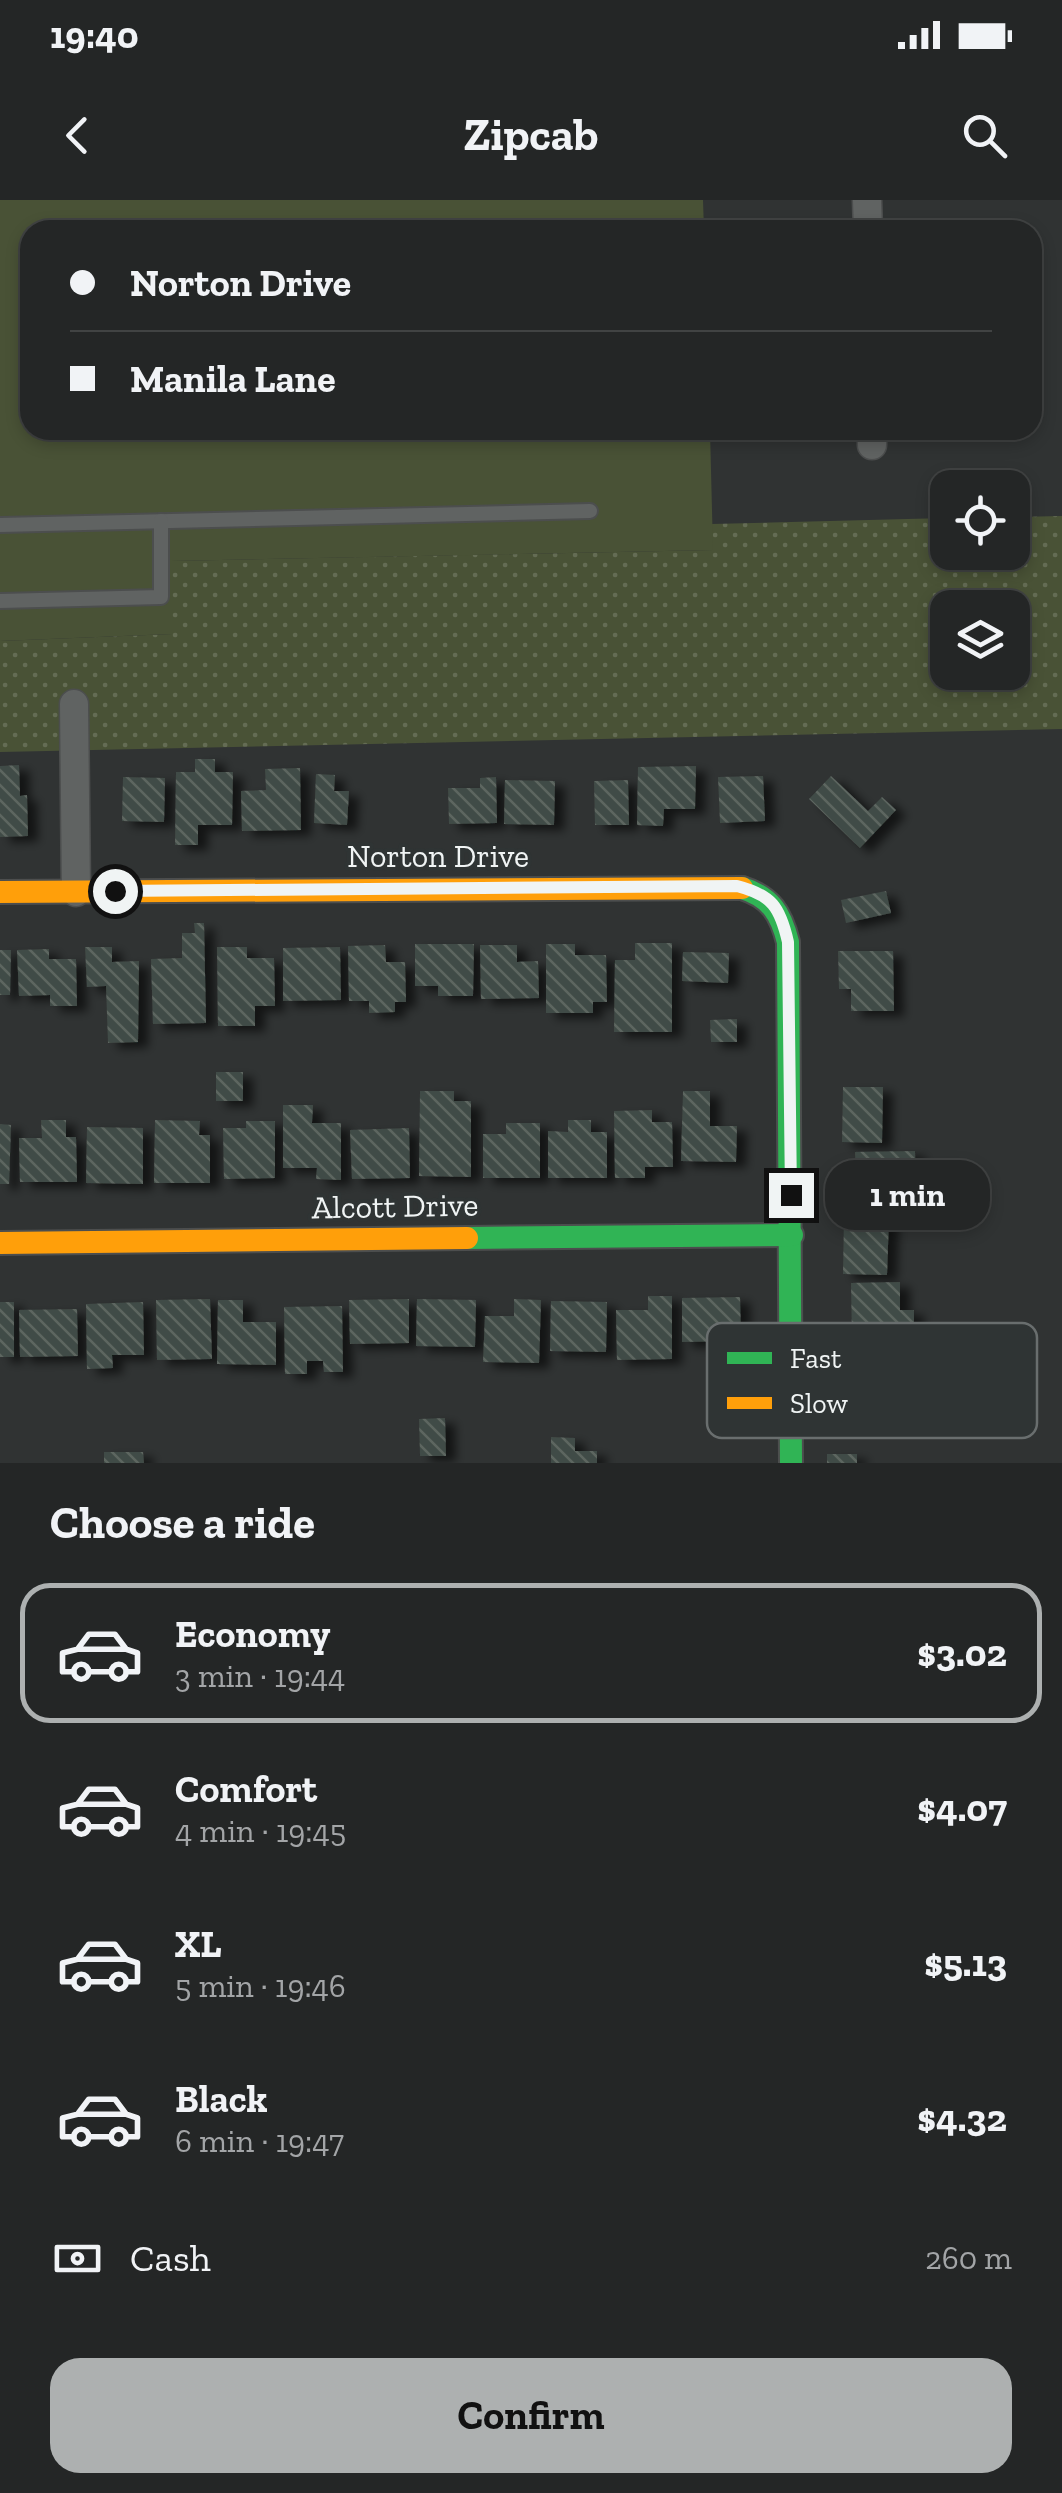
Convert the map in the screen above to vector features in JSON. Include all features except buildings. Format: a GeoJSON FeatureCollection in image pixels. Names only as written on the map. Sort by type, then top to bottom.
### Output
{"type":"FeatureCollection","features":[{"type":"Feature","properties":{"kind":"street"},"geometry":{"type":"LineString","coordinates":[[74,704],[76,892]]}},
{"type":"Feature","properties":{"kind":"street","name":"Norton Drive"},"geometry":{"type":"LineString","coordinates":[[0,892],[737,886],[759,892],[774,905],[788,942],[792,1323]]}},
{"type":"Feature","properties":{"kind":"street","name":"Alcott Drive"},"geometry":{"type":"LineString","coordinates":[[0,1243],[792,1234]]}},
{"type":"Feature","properties":{"kind":"street","name":"Norton Drive"},"geometry":{"type":"LineString","coordinates":[[791,1438],[791,1463]]}},
{"type":"Feature","properties":{"kind":"lane"},"geometry":{"type":"LineString","coordinates":[[0,525],[590,511]]}},
{"type":"Feature","properties":{"kind":"lane"},"geometry":{"type":"LineString","coordinates":[[0,601],[161,597],[161,521]]}},
{"type":"Feature","properties":{"kind":"green space"},"geometry":{"type":"Polygon","coordinates":[[[0,200],[703,200],[704,220],[20,220],[20,440],[710,440],[713,550],[172,561],[172,634],[0,641],[0,200]]]}},
{"type":"Feature","properties":{"kind":"green space"},"geometry":{"type":"Polygon","coordinates":[[[1062,516],[1062,729],[0,752],[0,641],[172,634],[171,561],[712,550],[712,524],[930,518],[930,570],[1030,570],[1030,517],[1062,516]]]}},
{"type":"Feature","properties":{"kind":"traffic: fast"},"geometry":{"type":"LineString","coordinates":[[742,888],[760,896],[773,908],[788,942],[790,1323]]}},
{"type":"Feature","properties":{"kind":"traffic: fast"},"geometry":{"type":"LineString","coordinates":[[467,1238],[792,1235]]}},
{"type":"Feature","properties":{"kind":"traffic: fast"},"geometry":{"type":"LineString","coordinates":[[791,1438],[791,1463]]}},
{"type":"Feature","properties":{"kind":"traffic: slow"},"geometry":{"type":"LineString","coordinates":[[0,892],[742,888]]}},
{"type":"Feature","properties":{"kind":"traffic: slow"},"geometry":{"type":"LineString","coordinates":[[0,1243],[467,1238]]}},
{"type":"Feature","properties":{"kind":"route"},"geometry":{"type":"LineString","coordinates":[[115,891],[737,886],[759,892],[774,905],[788,942],[791,1195]]}}]}
